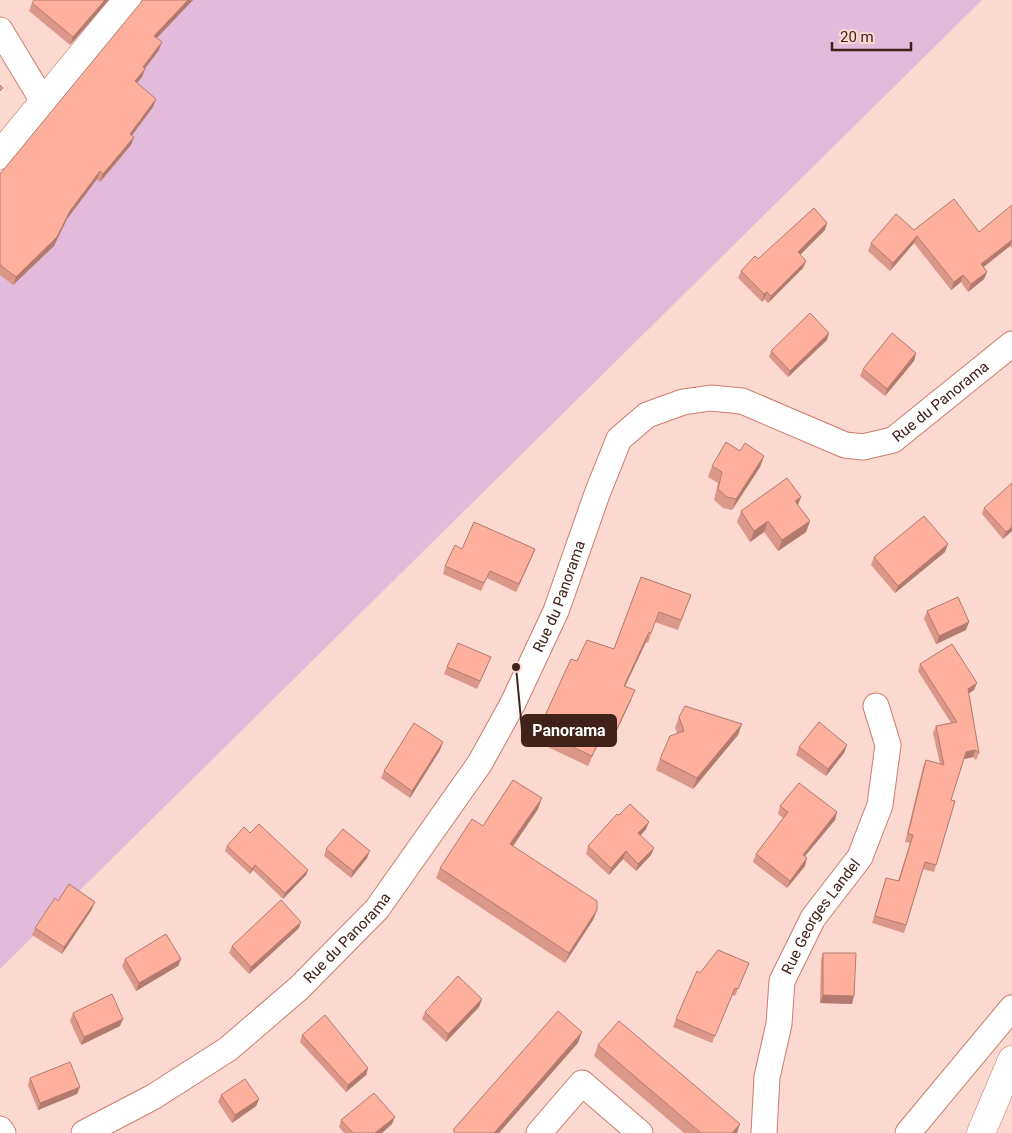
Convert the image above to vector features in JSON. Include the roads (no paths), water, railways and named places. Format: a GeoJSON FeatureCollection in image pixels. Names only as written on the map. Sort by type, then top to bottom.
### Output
{"type":"FeatureCollection","features":[{"type":"Feature","properties":{"kind":"street"},"geometry":{"type":"LineString","coordinates":[[0,155],[127,0]]}},
{"type":"Feature","properties":{"kind":"street"},"geometry":{"type":"LineString","coordinates":[[0,30],[43,101]]}},
{"type":"Feature","properties":{"kind":"street","name":"Rue du Panorama"},"geometry":{"type":"LineString","coordinates":[[84,1133],[154,1097],[228,1049],[299,988],[377,909],[480,764],[513,703],[556,611],[597,494],[620,439],[648,415],[683,402],[711,398],[742,401],[845,445],[863,447],[893,440],[1012,344]]}},
{"type":"Feature","properties":{"kind":"street","name":"Rue Georges Landel"},"geometry":{"type":"LineString","coordinates":[[764,1133],[766,1077],[779,1024],[782,981],[813,918],[860,858],[880,805],[888,745],[876,706]]}},
{"type":"Feature","properties":{"kind":"street"},"geometry":{"type":"LineString","coordinates":[[908,1133],[1012,1008]]}},
{"type":"Feature","properties":{"kind":"street"},"geometry":{"type":"LineString","coordinates":[[981,1133],[1012,1060]]}},
{"type":"Feature","properties":{"kind":"street"},"geometry":{"type":"LineString","coordinates":[[539,1133],[582,1083],[640,1133]]}},
{"type":"Feature","properties":{"kind":"street"},"geometry":{"type":"LineString","coordinates":[[0,1129],[3,1133]]}},
{"type":"Feature","properties":{"kind":"place","name":"Panorama"},"geometry":{"type":"Point","coordinates":[516,667]}}]}
